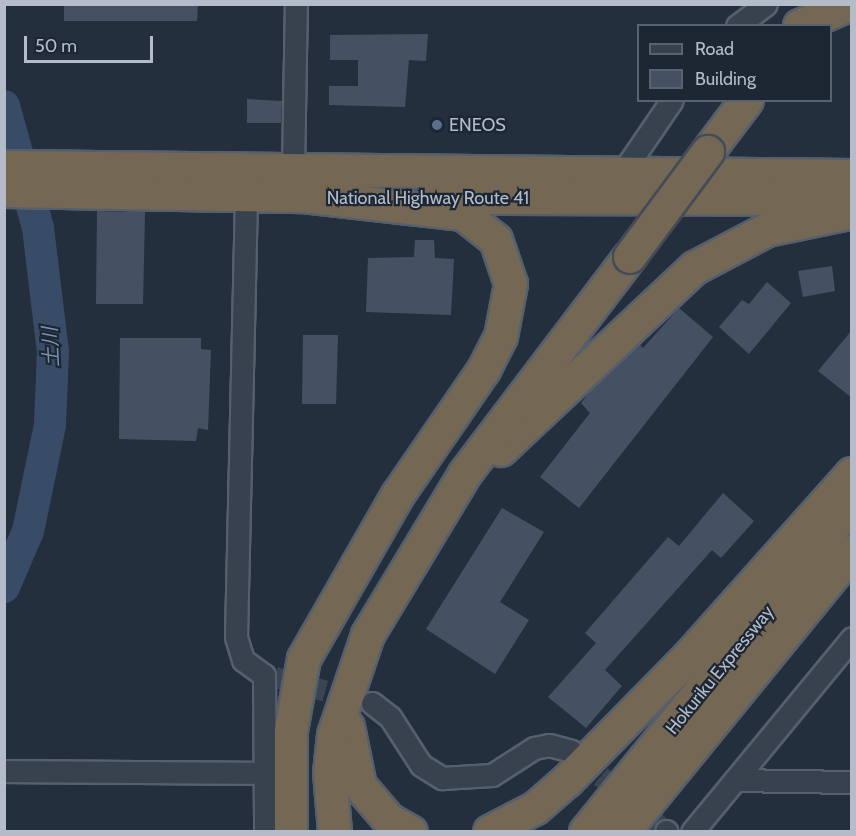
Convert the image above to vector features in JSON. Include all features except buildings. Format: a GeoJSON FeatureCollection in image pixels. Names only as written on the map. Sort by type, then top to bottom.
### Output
{"type":"FeatureCollection","features":[{"type":"Feature","properties":{"kind":"highway"},"geometry":{"type":"LineString","coordinates":[[805,24],[851,4]]}},
{"type":"Feature","properties":{"kind":"highway"},"geometry":{"type":"LineString","coordinates":[[832,32],[852,26]]}},
{"type":"Feature","properties":{"kind":"highway"},"geometry":{"type":"LineString","coordinates":[[697,151],[723,102]]}},
{"type":"Feature","properties":{"kind":"highway"},"geometry":{"type":"LineString","coordinates":[[335,831],[330,773],[334,735],[368,636],[437,516],[619,256],[697,151],[745,102]]}},
{"type":"Feature","properties":{"kind":"highway"},"geometry":{"type":"LineString","coordinates":[[622,173],[852,164]]}},
{"type":"Feature","properties":{"kind":"highway","name":"National Highway Route 41"},"geometry":{"type":"LineString","coordinates":[[4,167],[97,180],[246,196],[852,199]]}},
{"type":"Feature","properties":{"kind":"highway","name":"National Highway Route 41"},"geometry":{"type":"LineString","coordinates":[[4,191],[97,180],[293,170],[852,177]]}},
{"type":"Feature","properties":{"kind":"highway"},"geometry":{"type":"LineString","coordinates":[[291,831],[294,700],[304,659],[326,616],[398,495],[464,402],[501,337],[510,292],[506,260],[482,224],[463,214],[312,197]]}},
{"type":"Feature","properties":{"kind":"highway"},"geometry":{"type":"LineString","coordinates":[[437,516],[579,372],[695,268],[767,230],[852,214]]}},
{"type":"Feature","properties":{"kind":"highway"},"geometry":{"type":"LineString","coordinates":[[398,495],[496,401],[619,256]]}},
{"type":"Feature","properties":{"kind":"highway"},"geometry":{"type":"LineString","coordinates":[[490,831],[536,808],[567,781],[697,649],[852,474]]}},
{"type":"Feature","properties":{"kind":"highway","name":"Hokuriku Expressway"},"geometry":{"type":"LineString","coordinates":[[586,831],[852,505]]}},
{"type":"Feature","properties":{"kind":"highway","name":"Hokuriku Expressway"},"geometry":{"type":"LineString","coordinates":[[624,831],[852,552]]}},
{"type":"Feature","properties":{"kind":"highway"},"geometry":{"type":"LineString","coordinates":[[316,831],[311,709],[326,616]]}},
{"type":"Feature","properties":{"kind":"highway"},"geometry":{"type":"LineString","coordinates":[[368,636],[351,692],[352,765],[373,805],[411,831]]}},
{"type":"Feature","properties":{"kind":"highway"},"geometry":{"type":"LineString","coordinates":[[629,831],[696,745]]}},
{"type":"Feature","properties":{"kind":"street"},"geometry":{"type":"LineString","coordinates":[[293,170],[296,4]]}},
{"type":"Feature","properties":{"kind":"street"},"geometry":{"type":"LineString","coordinates":[[740,24],[766,4]]}},
{"type":"Feature","properties":{"kind":"street"},"geometry":{"type":"LineString","coordinates":[[622,173],[671,102]]}},
{"type":"Feature","properties":{"kind":"street"},"geometry":{"type":"LineString","coordinates":[[246,196],[236,637],[243,660],[270,676],[264,773],[265,831]]}},
{"type":"Feature","properties":{"kind":"street"},"geometry":{"type":"LineString","coordinates":[[692,831],[852,638]]}},
{"type":"Feature","properties":{"kind":"street"},"geometry":{"type":"LineString","coordinates":[[372,704],[390,717],[421,765],[442,778],[492,775],[534,747],[549,745],[571,751]]}},
{"type":"Feature","properties":{"kind":"street"},"geometry":{"type":"LineString","coordinates":[[4,771],[264,773]]}},
{"type":"Feature","properties":{"kind":"street"},"geometry":{"type":"LineString","coordinates":[[735,780],[852,782]]}},
{"type":"Feature","properties":{"kind":"waterway","name":"土川"},"geometry":{"type":"LineString","coordinates":[[4,106],[38,228],[53,352],[50,425],[28,531],[4,587]]}},
{"type":"Feature","properties":{"kind":"tunnel"},"geometry":{"type":"LineString","coordinates":[[275,677],[360,700]]}},
{"type":"Feature","properties":{"kind":"tunnel"},"geometry":{"type":"LineString","coordinates":[[577,756],[666,831]]}},
{"type":"Feature","properties":{"kind":"place","name":"ENEOS"},"geometry":{"type":"Point","coordinates":[437,125]}}]}
